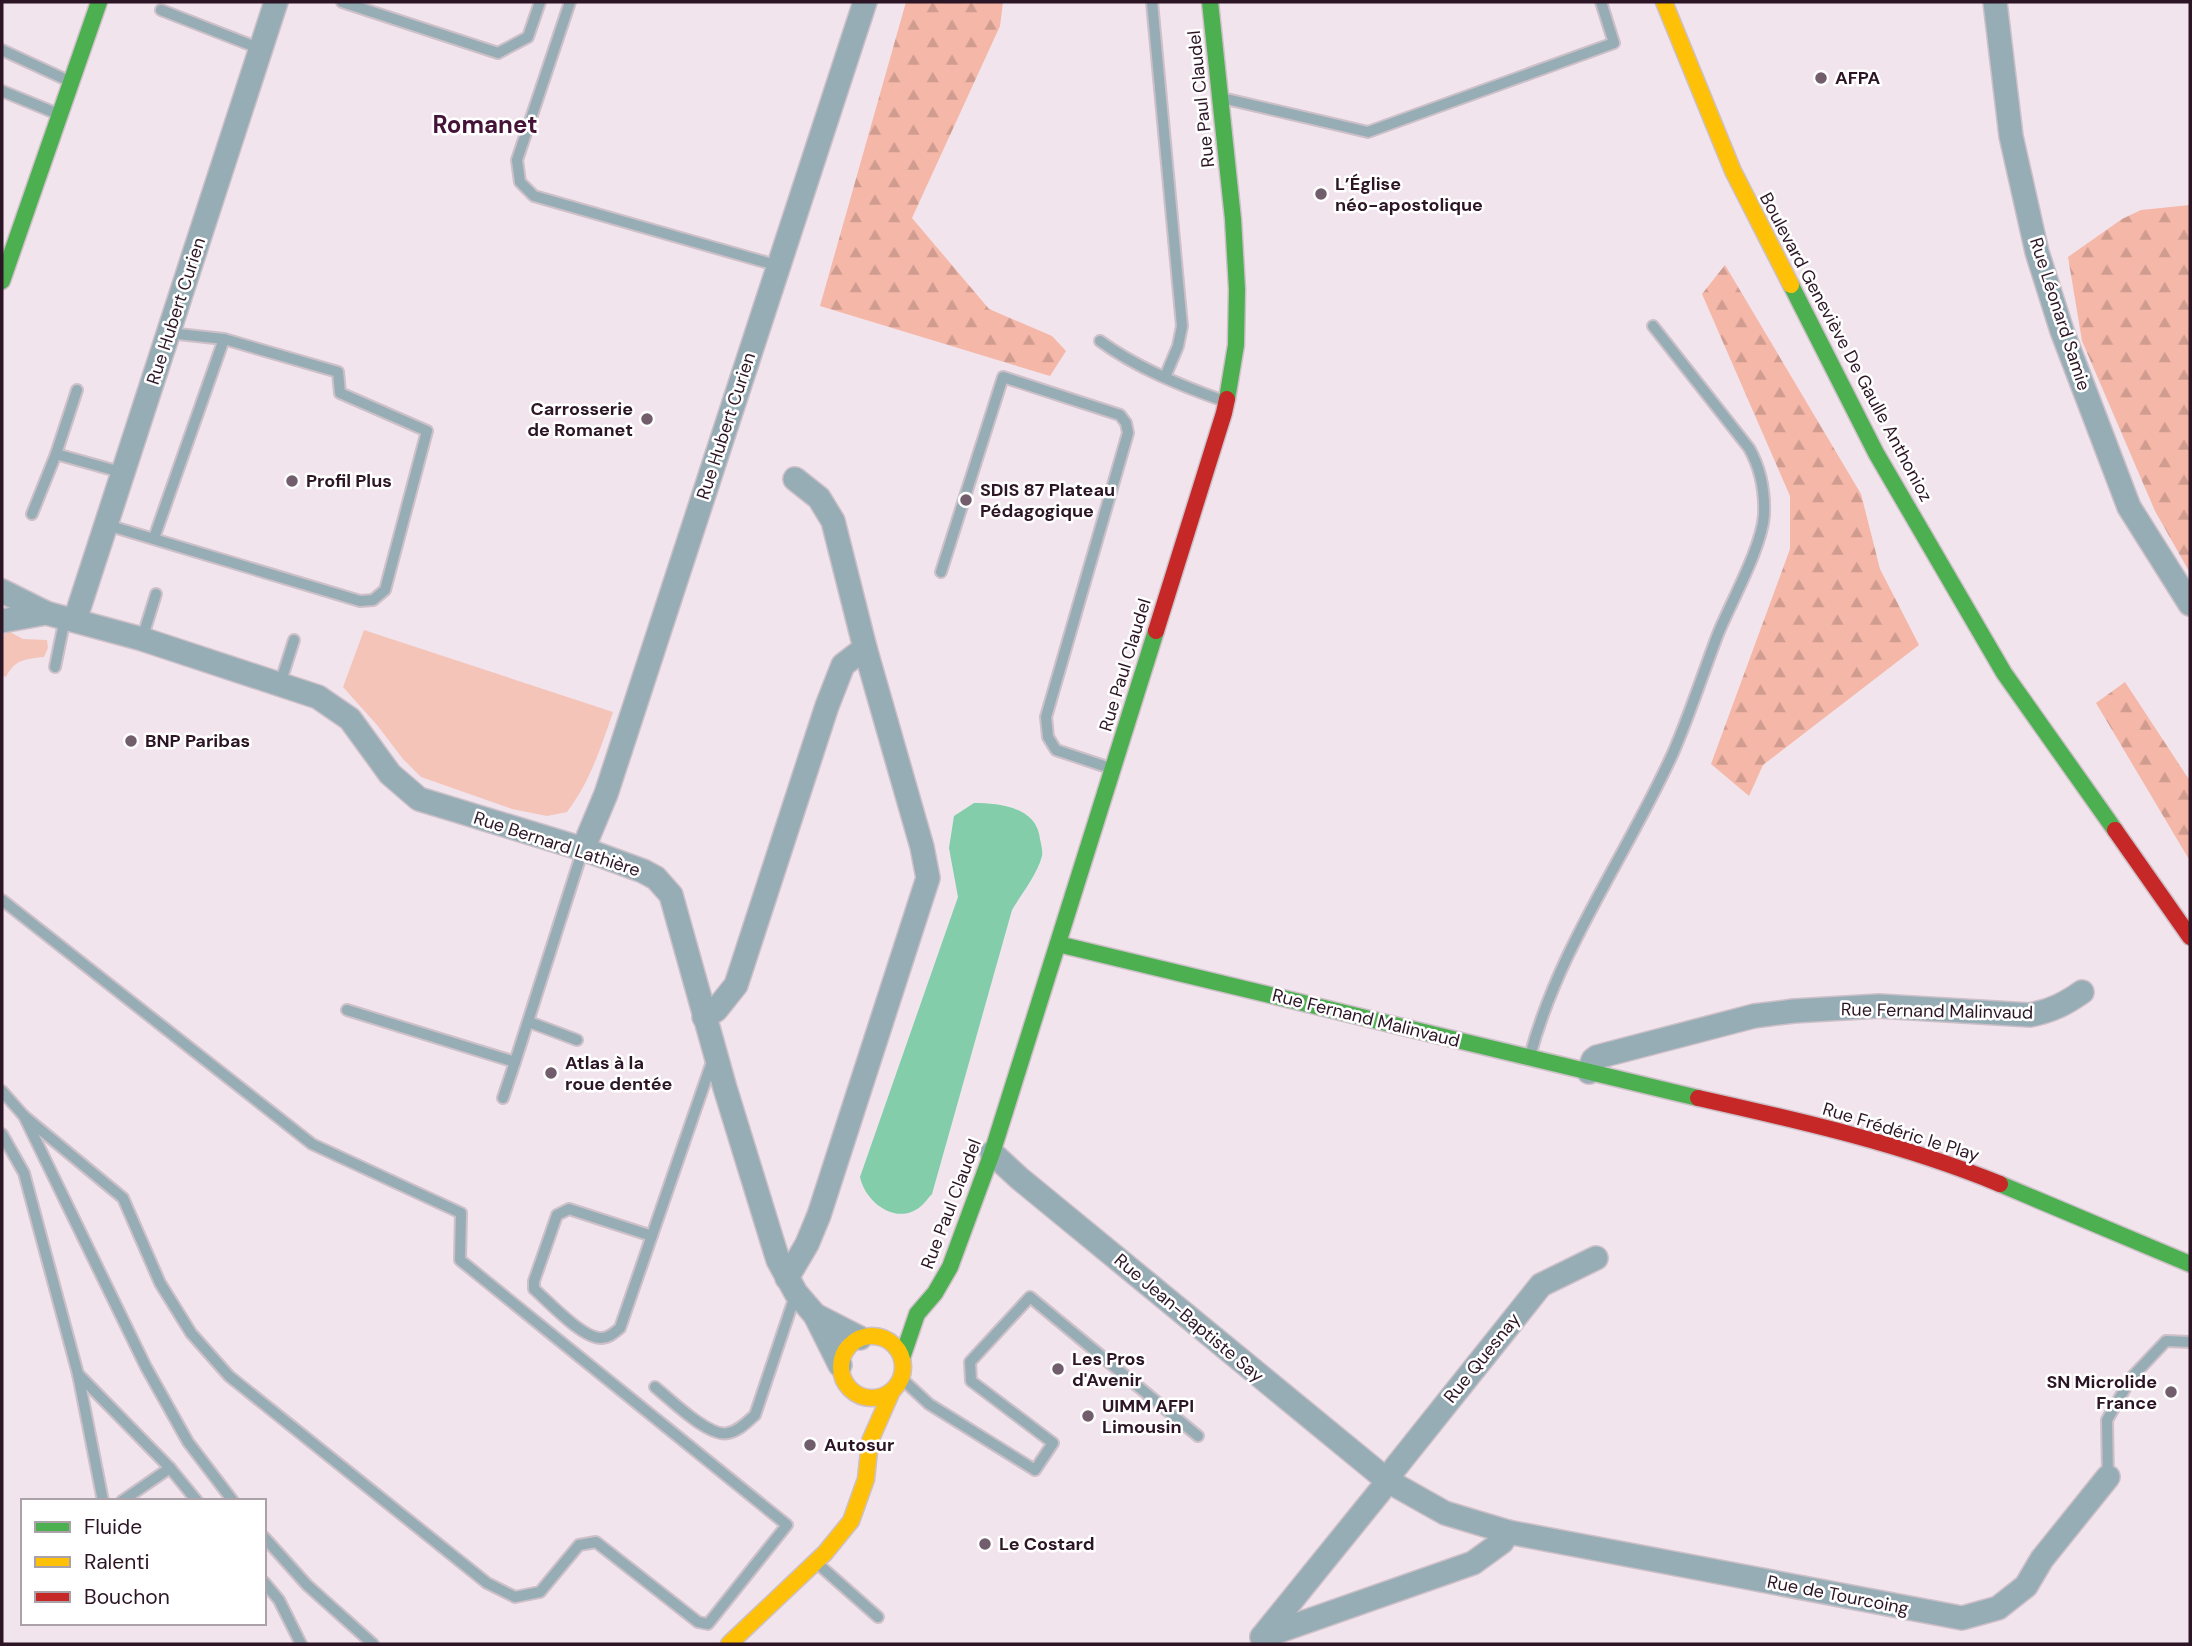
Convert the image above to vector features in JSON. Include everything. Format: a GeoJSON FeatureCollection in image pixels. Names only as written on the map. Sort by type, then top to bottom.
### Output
{"type":"FeatureCollection","features":[{"type":"Feature","properties":{"kind":"street"},"geometry":{"type":"LineString","coordinates":[[2,281],[99,2]]}},
{"type":"Feature","properties":{"kind":"street","name":"Rue Hubert Curien"},"geometry":{"type":"LineString","coordinates":[[62,617],[107,525],[276,2]]}},
{"type":"Feature","properties":{"kind":"street","name":"Rue Hubert Curien"},"geometry":{"type":"LineString","coordinates":[[583,849],[606,794],[865,2]]}},
{"type":"Feature","properties":{"kind":"street","name":"Rue Paul Claudel"},"geometry":{"type":"LineString","coordinates":[[902,1358],[917,1314],[935,1293],[950,1267],[992,1153],[1226,402],[1236,345],[1237,289],[1233,219],[1210,2]]}},
{"type":"Feature","properties":{"kind":"street","name":"Boulevard Geneviève De Gaulle Anthonioz"},"geometry":{"type":"LineString","coordinates":[[1664,2],[1733,171],[1875,453],[2004,673],[2190,937]]}},
{"type":"Feature","properties":{"kind":"street","name":"Rue Léonard Samie"},"geometry":{"type":"LineString","coordinates":[[1995,2],[2011,136],[2037,252],[2062,331],[2129,506],[2190,604]]}},
{"type":"Feature","properties":{"kind":"street"},"geometry":{"type":"LineString","coordinates":[[792,1285],[819,1215],[928,878],[922,847],[865,648],[833,520],[819,498],[795,479]]}},
{"type":"Feature","properties":{"kind":"street","name":"Rue Bernard Lathière"},"geometry":{"type":"LineString","coordinates":[[2,591],[62,617],[142,639],[318,697],[349,719],[390,774],[419,799],[583,849],[656,878],[671,895],[704,1017],[778,1261],[815,1315],[841,1364]]}},
{"type":"Feature","properties":{"kind":"street","name":"Rue Bernard Lathière"},"geometry":{"type":"LineString","coordinates":[[2,621],[62,617]]}},
{"type":"Feature","properties":{"kind":"street"},"geometry":{"type":"LineString","coordinates":[[704,1017],[716,1010],[736,985],[827,706],[843,665],[865,648]]}},
{"type":"Feature","properties":{"kind":"street","name":"Rue Fernand Malinvaud"},"geometry":{"type":"LineString","coordinates":[[1058,944],[1589,1072],[1593,1060],[1597,1057],[1754,1016],[1879,1006],[2030,1015],[2048,1012],[2082,992]]}},
{"type":"Feature","properties":{"kind":"street"},"geometry":{"type":"LineString","coordinates":[[1637,1084],[1646,1055],[1664,1040]]}},
{"type":"Feature","properties":{"kind":"street","name":"Rue Frédéric le Play"},"geometry":{"type":"LineString","coordinates":[[1589,1072],[1819,1125],[1884,1143],[1992,1181],[2190,1264]]}},
{"type":"Feature","properties":{"kind":"street","name":"Rue Jean-Baptiste Say"},"geometry":{"type":"LineString","coordinates":[[992,1153],[1388,1481]]}},
{"type":"Feature","properties":{"kind":"street","name":"Rue Quesnay"},"geometry":{"type":"LineString","coordinates":[[1388,1481],[1395,1468],[1541,1285],[1596,1258]]}},
{"type":"Feature","properties":{"kind":"street","name":"Rue Paul Claudel"},"geometry":{"type":"LineString","coordinates":[[868,1337],[917,1314]]}},
{"type":"Feature","properties":{"kind":"street","name":"Rue Bernard Lathière"},"geometry":{"type":"LineString","coordinates":[[815,1315],[868,1337]]}},
{"type":"Feature","properties":{"kind":"street"},"geometry":{"type":"LineString","coordinates":[[729,1644],[816,1562],[851,1521],[866,1479],[870,1441],[897,1384],[902,1358],[892,1343],[868,1337],[850,1344],[841,1364],[844,1380],[853,1392],[870,1441]]}},
{"type":"Feature","properties":{"kind":"street"},"geometry":{"type":"LineString","coordinates":[[853,1392],[873,1398],[897,1384]]}},
{"type":"Feature","properties":{"kind":"street","name":"Rue de Tourcoing"},"geometry":{"type":"LineString","coordinates":[[1388,1481],[1445,1513],[1508,1532],[1962,1618],[1998,1608],[2026,1586],[2042,1559],[2108,1477]]}},
{"type":"Feature","properties":{"kind":"street"},"geometry":{"type":"LineString","coordinates":[[1259,1641],[1388,1481]]}},
{"type":"Feature","properties":{"kind":"street"},"geometry":{"type":"LineString","coordinates":[[1259,1641],[1473,1563],[1502,1542],[1508,1532]]}},
{"type":"Feature","properties":{"kind":"lane"},"geometry":{"type":"LineString","coordinates":[[342,2],[498,54],[528,37],[540,2]]}},
{"type":"Feature","properties":{"kind":"lane"},"geometry":{"type":"LineString","coordinates":[[570,2],[517,160],[520,182],[534,196],[779,266]]}},
{"type":"Feature","properties":{"kind":"lane"},"geometry":{"type":"LineString","coordinates":[[1152,2],[1182,326],[1178,346],[1165,377]]}},
{"type":"Feature","properties":{"kind":"lane"},"geometry":{"type":"LineString","coordinates":[[1220,97],[1368,132],[1614,43],[1601,2]]}},
{"type":"Feature","properties":{"kind":"lane"},"geometry":{"type":"LineString","coordinates":[[161,10],[261,50]]}},
{"type":"Feature","properties":{"kind":"lane"},"geometry":{"type":"LineString","coordinates":[[2,50],[71,82]]}},
{"type":"Feature","properties":{"kind":"lane"},"geometry":{"type":"LineString","coordinates":[[2,91],[59,115]]}},
{"type":"Feature","properties":{"kind":"lane"},"geometry":{"type":"LineString","coordinates":[[1530,1058],[1546,1002],[1673,753],[1759,538],[1764,517],[1763,487],[1758,464],[1749,448],[1653,326]]}},
{"type":"Feature","properties":{"kind":"lane"},"geometry":{"type":"LineString","coordinates":[[107,525],[360,601],[373,600],[385,590],[427,431],[340,393],[338,372],[224,339],[169,333]]}},
{"type":"Feature","properties":{"kind":"lane"},"geometry":{"type":"LineString","coordinates":[[154,538],[224,339]]}},
{"type":"Feature","properties":{"kind":"lane"},"geometry":{"type":"LineString","coordinates":[[1100,341],[1119,355],[1190,390],[1226,402]]}},
{"type":"Feature","properties":{"kind":"lane"},"geometry":{"type":"LineString","coordinates":[[941,572],[1003,377],[1120,415],[1126,423],[1128,433],[1046,717],[1048,737],[1056,750],[1113,769]]}},
{"type":"Feature","properties":{"kind":"lane"},"geometry":{"type":"LineString","coordinates":[[32,514],[77,390]]}},
{"type":"Feature","properties":{"kind":"lane"},"geometry":{"type":"LineString","coordinates":[[56,454],[124,473]]}},
{"type":"Feature","properties":{"kind":"lane"},"geometry":{"type":"LineString","coordinates":[[142,639],[156,594]]}},
{"type":"Feature","properties":{"kind":"lane"},"geometry":{"type":"LineString","coordinates":[[55,667],[62,617]]}},
{"type":"Feature","properties":{"kind":"lane"},"geometry":{"type":"LineString","coordinates":[[279,684],[294,640]]}},
{"type":"Feature","properties":{"kind":"lane"},"geometry":{"type":"LineString","coordinates":[[503,1098],[583,849]]}},
{"type":"Feature","properties":{"kind":"lane"},"geometry":{"type":"LineString","coordinates":[[2,901],[312,1144],[461,1213],[460,1260],[787,1525],[708,1624],[698,1622],[596,1542],[579,1545],[540,1592],[515,1597],[487,1583],[229,1376],[191,1334],[160,1283],[123,1198],[24,1116],[2,1091]]}},
{"type":"Feature","properties":{"kind":"lane"},"geometry":{"type":"LineString","coordinates":[[347,1010],[516,1062]]}},
{"type":"Feature","properties":{"kind":"lane"},"geometry":{"type":"LineString","coordinates":[[529,1021],[577,1040]]}},
{"type":"Feature","properties":{"kind":"lane"},"geometry":{"type":"LineString","coordinates":[[652,1236],[569,1209],[557,1215],[534,1281],[534,1289],[581,1330],[597,1338],[609,1337],[621,1328],[715,1053]]}},
{"type":"Feature","properties":{"kind":"lane"},"geometry":{"type":"LineString","coordinates":[[24,1116],[146,1367],[188,1442],[231,1499]]}},
{"type":"Feature","properties":{"kind":"lane"},"geometry":{"type":"LineString","coordinates":[[2,1134],[23,1174],[78,1374],[103,1499]]}},
{"type":"Feature","properties":{"kind":"lane"},"geometry":{"type":"LineString","coordinates":[[655,1387],[713,1433],[726,1434],[740,1428],[755,1415],[792,1285]]}},
{"type":"Feature","properties":{"kind":"lane"},"geometry":{"type":"LineString","coordinates":[[897,1384],[1035,1470],[1053,1443],[971,1381],[970,1362],[1030,1297],[1198,1436]]}},
{"type":"Feature","properties":{"kind":"lane"},"geometry":{"type":"LineString","coordinates":[[2108,1477],[2107,1420],[2131,1378],[2166,1341],[2190,1342]]}},
{"type":"Feature","properties":{"kind":"lane"},"geometry":{"type":"LineString","coordinates":[[78,1374],[170,1468],[195,1499]]}},
{"type":"Feature","properties":{"kind":"lane"},"geometry":{"type":"LineString","coordinates":[[125,1499],[170,1468]]}},
{"type":"Feature","properties":{"kind":"lane"},"geometry":{"type":"LineString","coordinates":[[266,1539],[307,1585],[373,1644]]}},
{"type":"Feature","properties":{"kind":"lane"},"geometry":{"type":"LineString","coordinates":[[816,1562],[878,1617]]}},
{"type":"Feature","properties":{"kind":"lane"},"geometry":{"type":"LineString","coordinates":[[266,1584],[279,1600],[301,1644]]}},
{"type":"Feature","properties":{"kind":"shaded area"},"geometry":{"type":"Polygon","coordinates":[[[364,630],[613,712],[588,776],[567,812],[547,816],[512,809],[421,777],[343,687],[364,630]]]}},
{"type":"Feature","properties":{"kind":"shaded area"},"geometry":{"type":"Polygon","coordinates":[[[10,632],[23,639],[47,640],[48,648],[44,657],[17,663],[6,677],[2,675],[2,635],[10,632]]]}},
{"type":"Feature","properties":{"kind":"shaded area"},"geometry":{"type":"Polygon","coordinates":[[[974,803],[1005,806],[1032,820],[1037,828],[1042,856],[1033,877],[1012,910],[932,1194],[922,1206],[901,1214],[875,1202],[868,1195],[860,1177],[958,897],[949,848],[954,816],[974,803]]]}},
{"type":"Feature","properties":{"kind":"green space"},"geometry":{"type":"Polygon","coordinates":[[[906,2],[1003,2],[1000,26],[912,218],[989,309],[1052,336],[1066,351],[1050,376],[820,306],[906,2]]]}},
{"type":"Feature","properties":{"kind":"green space"},"geometry":{"type":"Polygon","coordinates":[[[2190,205],[2190,573],[2155,511],[2082,341],[2068,257],[2122,219],[2141,210],[2190,205]]]}},
{"type":"Feature","properties":{"kind":"green space"},"geometry":{"type":"Polygon","coordinates":[[[1725,265],[1861,494],[1880,569],[1919,645],[1763,765],[1749,796],[1711,764],[1790,549],[1790,496],[1702,294],[1725,265]]]}},
{"type":"Feature","properties":{"kind":"green space"},"geometry":{"type":"Polygon","coordinates":[[[2125,682],[2190,781],[2190,861],[2096,703],[2125,682]]]}},
{"type":"Feature","properties":{"kind":"traffic: fast"},"geometry":{"type":"LineString","coordinates":[[2,281],[99,2]]}},
{"type":"Feature","properties":{"kind":"traffic: fast"},"geometry":{"type":"LineString","coordinates":[[1210,2],[1233,219],[1237,289],[1236,345],[1227,399]]}},
{"type":"Feature","properties":{"kind":"traffic: fast"},"geometry":{"type":"LineString","coordinates":[[1791,285],[1876,453],[2004,673],[2115,830]]}},
{"type":"Feature","properties":{"kind":"traffic: fast"},"geometry":{"type":"LineString","coordinates":[[902,1358],[917,1314],[935,1293],[950,1267],[992,1153],[1156,631]]}},
{"type":"Feature","properties":{"kind":"traffic: fast"},"geometry":{"type":"LineString","coordinates":[[1058,944],[1698,1098]]}},
{"type":"Feature","properties":{"kind":"traffic: fast"},"geometry":{"type":"LineString","coordinates":[[2000,1184],[2190,1264]]}},
{"type":"Feature","properties":{"kind":"traffic: slow"},"geometry":{"type":"LineString","coordinates":[[1664,2],[1733,171],[1791,285]]}},
{"type":"Feature","properties":{"kind":"traffic: slow"},"geometry":{"type":"LineString","coordinates":[[872,1336],[884,1338],[894,1345],[901,1355],[903,1367],[901,1379],[894,1389],[884,1396],[872,1398],[860,1396],[850,1389],[843,1379],[841,1367],[843,1355],[850,1345],[860,1338],[872,1336]]}},
{"type":"Feature","properties":{"kind":"traffic: slow"},"geometry":{"type":"LineString","coordinates":[[729,1644],[825,1553],[851,1521],[866,1479],[870,1441],[892,1391]]}},
{"type":"Feature","properties":{"kind":"traffic: jam"},"geometry":{"type":"LineString","coordinates":[[1156,631],[1227,399]]}},
{"type":"Feature","properties":{"kind":"traffic: jam"},"geometry":{"type":"LineString","coordinates":[[2115,830],[2190,937]]}},
{"type":"Feature","properties":{"kind":"traffic: jam"},"geometry":{"type":"LineString","coordinates":[[1698,1098],[1889,1145],[2000,1184]]}},
{"type":"Feature","properties":{"kind":"place","name":"AFPA"},"geometry":{"type":"Point","coordinates":[1821,78]}},
{"type":"Feature","properties":{"kind":"place","name":"L’Église néo-apostolique"},"geometry":{"type":"Point","coordinates":[1321,194]}},
{"type":"Feature","properties":{"kind":"place","name":"Carrosserie de Romanet"},"geometry":{"type":"Point","coordinates":[647,419]}},
{"type":"Feature","properties":{"kind":"place","name":"Profil Plus"},"geometry":{"type":"Point","coordinates":[292,481]}},
{"type":"Feature","properties":{"kind":"place","name":"SDIS 87 Plateau Pédagogique"},"geometry":{"type":"Point","coordinates":[966,500]}},
{"type":"Feature","properties":{"kind":"place","name":"BNP Paribas"},"geometry":{"type":"Point","coordinates":[131,741]}},
{"type":"Feature","properties":{"kind":"place","name":"Atlas à la roue dentée"},"geometry":{"type":"Point","coordinates":[551,1073]}},
{"type":"Feature","properties":{"kind":"place","name":"Les Pros d'Avenir"},"geometry":{"type":"Point","coordinates":[1058,1369]}},
{"type":"Feature","properties":{"kind":"place","name":"SN Microlide France"},"geometry":{"type":"Point","coordinates":[2171,1392]}},
{"type":"Feature","properties":{"kind":"place","name":"UIMM AFPI Limousin"},"geometry":{"type":"Point","coordinates":[1088,1416]}},
{"type":"Feature","properties":{"kind":"place","name":"Autosur"},"geometry":{"type":"Point","coordinates":[810,1445]}},
{"type":"Feature","properties":{"kind":"place","name":"Le Costard"},"geometry":{"type":"Point","coordinates":[985,1544]}},
{"type":"Feature","properties":{"kind":"district","name":"Romanet"},"geometry":{"type":"Point","coordinates":[485,125]}}]}
